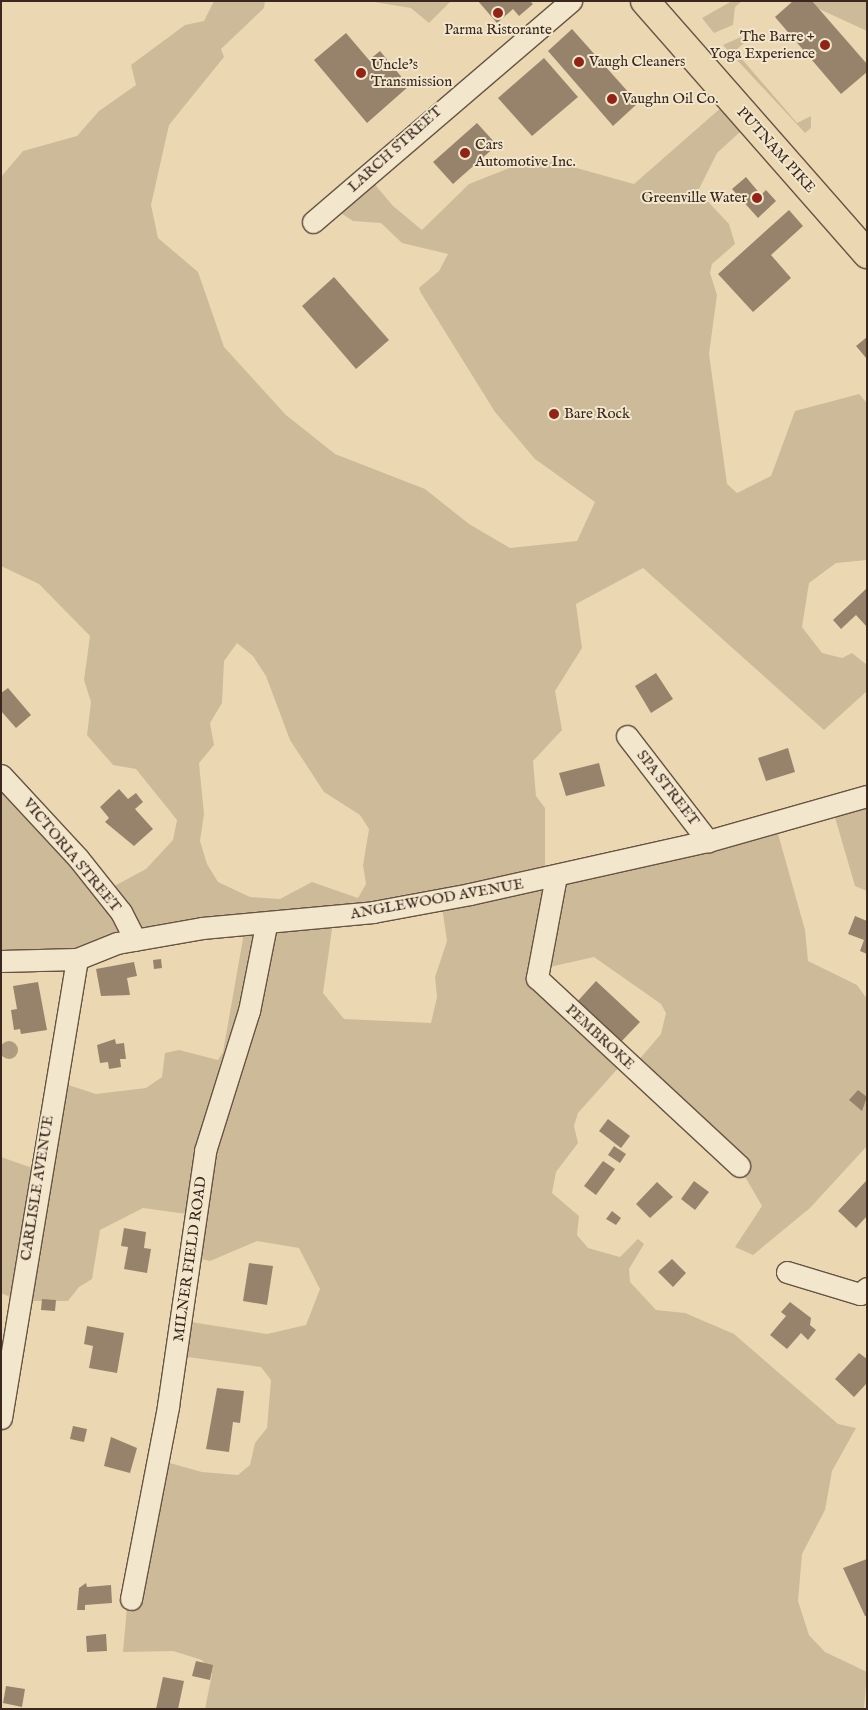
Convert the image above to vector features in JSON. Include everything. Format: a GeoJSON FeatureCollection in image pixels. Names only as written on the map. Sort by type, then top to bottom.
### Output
{"type":"FeatureCollection","features":[{"type":"Feature","properties":{"kind":"main road","name":"PUTNAM PIKE"},"geometry":{"type":"LineString","coordinates":[[645,1],[867,254]]}},
{"type":"Feature","properties":{"kind":"street","name":"LARCH STREET"},"geometry":{"type":"LineString","coordinates":[[313,222],[570,1]]}},
{"type":"Feature","properties":{"kind":"street","name":"SPA STREET"},"geometry":{"type":"LineString","coordinates":[[627,736],[708,841]]}},
{"type":"Feature","properties":{"kind":"street","name":"VICTORIA STREET"},"geometry":{"type":"LineString","coordinates":[[1,775],[78,858],[121,912],[135,940]]}},
{"type":"Feature","properties":{"kind":"street","name":"ANGLEWOOD AVENUE"},"geometry":{"type":"LineString","coordinates":[[1,961],[76,958],[135,940],[202,928],[266,925],[379,911],[556,876],[708,841],[867,796]]}},
{"type":"Feature","properties":{"kind":"street","name":"PEMBROKE"},"geometry":{"type":"LineString","coordinates":[[556,876],[537,978],[739,1166]]}},
{"type":"Feature","properties":{"kind":"street","name":"MILNER FIELD ROAD"},"geometry":{"type":"LineString","coordinates":[[131,1599],[168,1406],[205,1152],[249,1011],[266,925]]}},
{"type":"Feature","properties":{"kind":"street","name":"CARLISLE AVENUE"},"geometry":{"type":"LineString","coordinates":[[1,1418],[76,958]]}},
{"type":"Feature","properties":{"kind":"street"},"geometry":{"type":"LineString","coordinates":[[787,1272],[864,1291]]}},
{"type":"Feature","properties":{"kind":"shaded area"},"geometry":{"type":"Polygon","coordinates":[[[214,1],[265,1],[264,8],[221,49],[224,57],[169,125],[151,205],[158,238],[198,272],[224,347],[286,415],[335,454],[425,489],[469,524],[510,548],[577,541],[595,502],[535,459],[495,412],[421,293],[419,288],[439,271],[448,254],[402,243],[381,223],[353,221],[336,210],[366,174],[393,206],[422,230],[469,184],[527,161],[555,162],[634,184],[731,99],[751,122],[717,153],[698,191],[729,224],[735,244],[712,264],[710,273],[717,295],[709,354],[727,484],[737,493],[771,476],[795,411],[859,394],[867,403],[867,560],[836,563],[809,583],[802,627],[822,653],[842,658],[852,653],[867,665],[867,691],[824,730],[643,568],[576,604],[582,648],[555,691],[562,730],[533,761],[536,796],[545,808],[545,870],[775,823],[805,930],[808,961],[857,985],[867,999],[867,1146],[810,1208],[753,1255],[735,1247],[762,1206],[740,1168],[631,1069],[661,1034],[666,1013],[661,1004],[594,957],[536,970],[620,1066],[578,1113],[574,1126],[578,1143],[556,1172],[552,1193],[579,1216],[577,1235],[588,1248],[620,1257],[638,1239],[644,1244],[629,1269],[630,1282],[656,1310],[685,1313],[734,1334],[838,1424],[856,1428],[832,1471],[825,1510],[802,1554],[798,1601],[809,1635],[825,1652],[867,1672],[864,1709],[205,1709],[212,1674],[202,1660],[173,1651],[123,1652],[129,1584],[155,1459],[202,1472],[238,1475],[250,1465],[255,1443],[267,1428],[271,1380],[261,1367],[173,1355],[178,1320],[267,1334],[306,1325],[320,1289],[299,1248],[257,1241],[210,1261],[189,1256],[194,1215],[143,1208],[100,1230],[92,1279],[79,1287],[68,1301],[19,1301],[1,1293],[1,1157],[35,1169],[56,1081],[96,1094],[146,1088],[162,1077],[165,1053],[179,1050],[218,1060],[223,1052],[244,933],[72,957],[1,959],[1,771],[107,890],[146,869],[173,840],[177,820],[136,769],[113,765],[87,735],[91,702],[84,680],[90,636],[39,584],[1,566],[1,177],[23,151],[77,136],[99,111],[136,85],[131,65],[185,25],[204,21],[214,1]],[[237,643],[224,661],[222,703],[210,723],[214,745],[199,763],[204,814],[200,841],[207,864],[218,882],[250,897],[280,899],[312,882],[358,898],[366,884],[363,865],[369,829],[360,815],[324,792],[290,740],[266,676],[253,656],[237,643]],[[441,900],[334,915],[323,993],[344,1019],[431,1023],[437,997],[435,977],[447,941],[441,900]]]}},
{"type":"Feature","properties":{"kind":"shaded area"},"geometry":{"type":"Polygon","coordinates":[[[368,1],[451,1],[429,23],[411,8],[368,1]]]}},
{"type":"Feature","properties":{"kind":"shaded area"},"geometry":{"type":"Polygon","coordinates":[[[732,1],[742,1],[735,7],[733,25],[714,33],[702,18],[732,1]]]}},
{"type":"Feature","properties":{"kind":"shaded area"},"geometry":{"type":"Polygon","coordinates":[[[802,1],[867,1],[867,31],[802,1]]]}},
{"type":"Feature","properties":{"kind":"shaded area"},"geometry":{"type":"Polygon","coordinates":[[[741,37],[744,43],[735,51],[797,123],[811,116],[811,128],[805,133],[723,45],[741,37]]]}},
{"type":"Feature","properties":{"kind":"shaded area"},"geometry":{"type":"Polygon","coordinates":[[[867,794],[867,891],[855,886],[832,807],[867,794]]]}},
{"type":"Feature","properties":{"kind":"shaded area"},"geometry":{"type":"Polygon","coordinates":[[[5,1041],[13,1041],[18,1046],[16,1057],[5,1059],[0,1054],[0,1046],[5,1041]]]}},
{"type":"Feature","properties":{"kind":"building","name":"Parma Ristorante"},"geometry":{"type":"Polygon","coordinates":[[[478,1],[530,1],[533,4],[519,16],[513,9],[497,23],[478,1]]]}},
{"type":"Feature","properties":{"kind":"building"},"geometry":{"type":"Polygon","coordinates":[[[793,1],[812,1],[867,64],[867,72],[841,94],[775,17],[793,1]]]}},
{"type":"Feature","properties":{"kind":"building"},"geometry":{"type":"Polygon","coordinates":[[[572,29],[638,103],[613,126],[548,51],[572,29]]]}},
{"type":"Feature","properties":{"kind":"building","name":"Uncle's Transmission"},"geometry":{"type":"Polygon","coordinates":[[[346,33],[369,60],[380,51],[409,86],[367,123],[314,60],[346,33]]]}},
{"type":"Feature","properties":{"kind":"building"},"geometry":{"type":"Polygon","coordinates":[[[544,58],[578,97],[532,136],[498,98],[544,58]]]}},
{"type":"Feature","properties":{"kind":"building","name":"Cars Automotive Inc."},"geometry":{"type":"Polygon","coordinates":[[[477,123],[497,145],[453,184],[433,162],[477,123]]]}},
{"type":"Feature","properties":{"kind":"building","name":"Greenville Water"},"geometry":{"type":"Polygon","coordinates":[[[746,177],[761,195],[766,190],[776,201],[758,218],[732,189],[746,177]]]}},
{"type":"Feature","properties":{"kind":"building"},"geometry":{"type":"Polygon","coordinates":[[[789,210],[803,226],[771,255],[791,278],[753,312],[718,274],[789,210]]]}},
{"type":"Feature","properties":{"kind":"building"},"geometry":{"type":"Polygon","coordinates":[[[334,277],[389,340],[356,369],[302,306],[334,277]]]}},
{"type":"Feature","properties":{"kind":"building"},"geometry":{"type":"Polygon","coordinates":[[[867,337],[867,359],[856,346],[867,337]]]}},
{"type":"Feature","properties":{"kind":"building"},"geometry":{"type":"Polygon","coordinates":[[[867,588],[867,627],[856,615],[841,629],[833,620],[867,588]]]}},
{"type":"Feature","properties":{"kind":"building"},"geometry":{"type":"Polygon","coordinates":[[[656,673],[673,699],[651,713],[635,686],[656,673]]]}},
{"type":"Feature","properties":{"kind":"building"},"geometry":{"type":"Polygon","coordinates":[[[8,688],[31,715],[16,728],[1,711],[1,693],[8,688]]]}},
{"type":"Feature","properties":{"kind":"building"},"geometry":{"type":"Polygon","coordinates":[[[788,748],[795,772],[766,781],[758,758],[788,748]]]}},
{"type":"Feature","properties":{"kind":"building"},"geometry":{"type":"Polygon","coordinates":[[[599,763],[605,786],[566,796],[559,773],[599,763]]]}},
{"type":"Feature","properties":{"kind":"building"},"geometry":{"type":"Polygon","coordinates":[[[119,789],[128,799],[136,793],[143,802],[135,809],[153,829],[134,846],[105,822],[109,818],[100,807],[119,789]]]}},
{"type":"Feature","properties":{"kind":"building"},"geometry":{"type":"Polygon","coordinates":[[[855,916],[867,921],[867,954],[860,951],[864,940],[848,934],[855,916]]]}},
{"type":"Feature","properties":{"kind":"building"},"geometry":{"type":"Polygon","coordinates":[[[161,959],[162,968],[154,969],[153,960],[161,959]]]}},
{"type":"Feature","properties":{"kind":"building"},"geometry":{"type":"Polygon","coordinates":[[[134,962],[137,976],[127,978],[130,995],[101,996],[96,969],[134,962]]]}},
{"type":"Feature","properties":{"kind":"building"},"geometry":{"type":"Polygon","coordinates":[[[596,981],[640,1022],[619,1044],[576,1003],[596,981]]]}},
{"type":"Feature","properties":{"kind":"building"},"geometry":{"type":"Polygon","coordinates":[[[38,982],[47,1030],[21,1034],[20,1029],[14,1030],[11,1010],[17,1009],[13,986],[38,982]]]}},
{"type":"Feature","properties":{"kind":"building"},"geometry":{"type":"Polygon","coordinates":[[[115,1039],[116,1044],[124,1043],[126,1059],[120,1059],[121,1067],[109,1069],[108,1062],[100,1063],[97,1045],[115,1039]]]}},
{"type":"Feature","properties":{"kind":"building"},"geometry":{"type":"Polygon","coordinates":[[[858,1090],[867,1097],[862,1111],[849,1100],[858,1090]]]}},
{"type":"Feature","properties":{"kind":"building"},"geometry":{"type":"Polygon","coordinates":[[[608,1119],[630,1136],[621,1148],[599,1131],[608,1119]]]}},
{"type":"Feature","properties":{"kind":"building"},"geometry":{"type":"Polygon","coordinates":[[[614,1146],[626,1154],[620,1163],[608,1155],[614,1146]]]}},
{"type":"Feature","properties":{"kind":"building"},"geometry":{"type":"Polygon","coordinates":[[[603,1161],[615,1169],[596,1195],[584,1186],[603,1161]]]}},
{"type":"Feature","properties":{"kind":"building"},"geometry":{"type":"Polygon","coordinates":[[[867,1180],[867,1216],[856,1228],[838,1211],[867,1180]]]}},
{"type":"Feature","properties":{"kind":"building"},"geometry":{"type":"Polygon","coordinates":[[[694,1181],[709,1192],[695,1210],[681,1199],[694,1181]]]}},
{"type":"Feature","properties":{"kind":"building"},"geometry":{"type":"Polygon","coordinates":[[[657,1182],[673,1197],[650,1218],[636,1204],[657,1182]]]}},
{"type":"Feature","properties":{"kind":"building"},"geometry":{"type":"Polygon","coordinates":[[[612,1211],[621,1218],[616,1225],[606,1219],[612,1211]]]}},
{"type":"Feature","properties":{"kind":"building"},"geometry":{"type":"Polygon","coordinates":[[[124,1228],[146,1232],[144,1248],[151,1249],[147,1273],[124,1269],[128,1247],[121,1246],[124,1228]]]}},
{"type":"Feature","properties":{"kind":"building"},"geometry":{"type":"Polygon","coordinates":[[[672,1259],[686,1273],[673,1287],[658,1272],[672,1259]]]}},
{"type":"Feature","properties":{"kind":"building"},"geometry":{"type":"Polygon","coordinates":[[[249,1263],[273,1266],[267,1305],[243,1301],[249,1263]]]}},
{"type":"Feature","properties":{"kind":"building"},"geometry":{"type":"Polygon","coordinates":[[[42,1299],[56,1300],[55,1311],[41,1310],[42,1299]]]}},
{"type":"Feature","properties":{"kind":"building"},"geometry":{"type":"Polygon","coordinates":[[[790,1302],[811,1318],[810,1325],[816,1330],[808,1340],[801,1333],[787,1349],[770,1335],[786,1316],[781,1312],[790,1302]]]}},
{"type":"Feature","properties":{"kind":"building"},"geometry":{"type":"Polygon","coordinates":[[[87,1326],[124,1333],[117,1373],[89,1368],[93,1346],[84,1344],[87,1326]]]}},
{"type":"Feature","properties":{"kind":"building"},"geometry":{"type":"Polygon","coordinates":[[[859,1353],[867,1359],[867,1383],[854,1397],[835,1379],[859,1353]]]}},
{"type":"Feature","properties":{"kind":"building"},"geometry":{"type":"Polygon","coordinates":[[[217,1388],[244,1391],[240,1423],[233,1422],[229,1452],[206,1449],[217,1388]]]}},
{"type":"Feature","properties":{"kind":"building"},"geometry":{"type":"Polygon","coordinates":[[[73,1426],[87,1429],[84,1442],[70,1439],[73,1426]]]}},
{"type":"Feature","properties":{"kind":"building"},"geometry":{"type":"Polygon","coordinates":[[[111,1437],[137,1448],[130,1473],[104,1466],[111,1437]]]}},
{"type":"Feature","properties":{"kind":"building"},"geometry":{"type":"Polygon","coordinates":[[[867,1559],[867,1616],[865,1616],[843,1568],[867,1559]]]}},
{"type":"Feature","properties":{"kind":"building"},"geometry":{"type":"Polygon","coordinates":[[[86,1583],[87,1587],[111,1585],[112,1603],[85,1605],[85,1610],[77,1610],[79,1588],[86,1583]]]}},
{"type":"Feature","properties":{"kind":"building"},"geometry":{"type":"Polygon","coordinates":[[[106,1634],[107,1651],[87,1652],[86,1636],[106,1634]]]}},
{"type":"Feature","properties":{"kind":"building"},"geometry":{"type":"Polygon","coordinates":[[[196,1661],[213,1665],[210,1680],[192,1676],[196,1661]]]}},
{"type":"Feature","properties":{"kind":"building"},"geometry":{"type":"Polygon","coordinates":[[[163,1677],[184,1681],[178,1709],[156,1709],[163,1677]]]}},
{"type":"Feature","properties":{"kind":"building"},"geometry":{"type":"Polygon","coordinates":[[[6,1686],[25,1689],[22,1707],[3,1703],[6,1686]]]}},
{"type":"Feature","properties":{"kind":"place","name":"Parma Ristorante"},"geometry":{"type":"Point","coordinates":[498,13]}},
{"type":"Feature","properties":{"kind":"place","name":"The Barre + Yoga Experience"},"geometry":{"type":"Point","coordinates":[825,45]}},
{"type":"Feature","properties":{"kind":"place","name":"Vaugh Cleaners"},"geometry":{"type":"Point","coordinates":[579,62]}},
{"type":"Feature","properties":{"kind":"place","name":"Uncle's Transmission"},"geometry":{"type":"Point","coordinates":[361,73]}},
{"type":"Feature","properties":{"kind":"place","name":"Vaughn Oil Co."},"geometry":{"type":"Point","coordinates":[612,99]}},
{"type":"Feature","properties":{"kind":"place","name":"Cars Automotive Inc."},"geometry":{"type":"Point","coordinates":[465,153]}},
{"type":"Feature","properties":{"kind":"place","name":"Greenville Water"},"geometry":{"type":"Point","coordinates":[757,198]}},
{"type":"Feature","properties":{"kind":"place","name":"Bare Rock"},"geometry":{"type":"Point","coordinates":[554,414]}}]}
